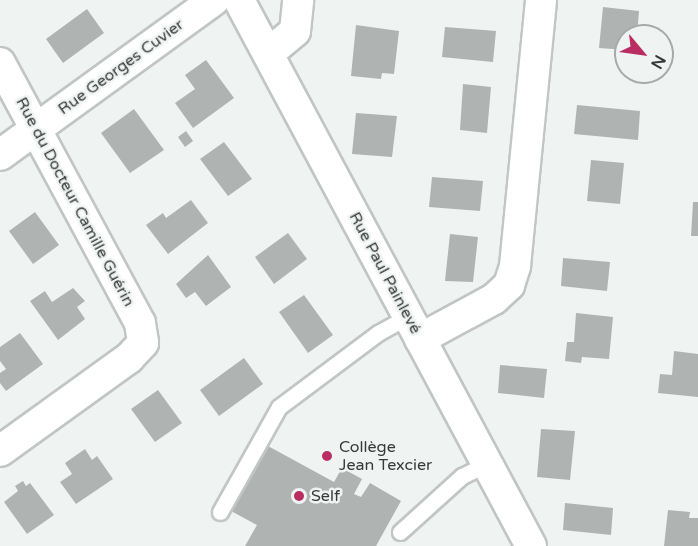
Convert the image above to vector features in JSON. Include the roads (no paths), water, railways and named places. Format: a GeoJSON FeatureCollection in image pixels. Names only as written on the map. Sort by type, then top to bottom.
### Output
{"type":"FeatureCollection","features":[{"type":"Feature","properties":{"kind":"street","name":"Rue Georges Cuvier"},"geometry":{"type":"LineString","coordinates":[[0,155],[214,0]]}},
{"type":"Feature","properties":{"kind":"street","name":"Rue Paul Painlevé"},"geometry":{"type":"LineString","coordinates":[[240,0],[531,546]]}},
{"type":"Feature","properties":{"kind":"street"},"geometry":{"type":"LineString","coordinates":[[269,53],[295,31],[298,0]]}},
{"type":"Feature","properties":{"kind":"street"},"geometry":{"type":"LineString","coordinates":[[413,328],[494,299],[508,285],[515,266],[541,0]]}},
{"type":"Feature","properties":{"kind":"street","name":"Rue du Docteur Camille Guérin"},"geometry":{"type":"LineString","coordinates":[[0,63],[140,323],[142,343],[129,358],[0,452]]}},
{"type":"Feature","properties":{"kind":"lane"},"geometry":{"type":"LineString","coordinates":[[220,512],[279,407],[378,333],[413,328]]}},
{"type":"Feature","properties":{"kind":"lane"},"geometry":{"type":"LineString","coordinates":[[400,532],[462,476],[487,464]]}},
{"type":"Feature","properties":{"kind":"place","name":"Collège Jean Texcier"},"geometry":{"type":"Point","coordinates":[327,456]}},
{"type":"Feature","properties":{"kind":"place","name":"Self"},"geometry":{"type":"Point","coordinates":[299,496]}}]}
